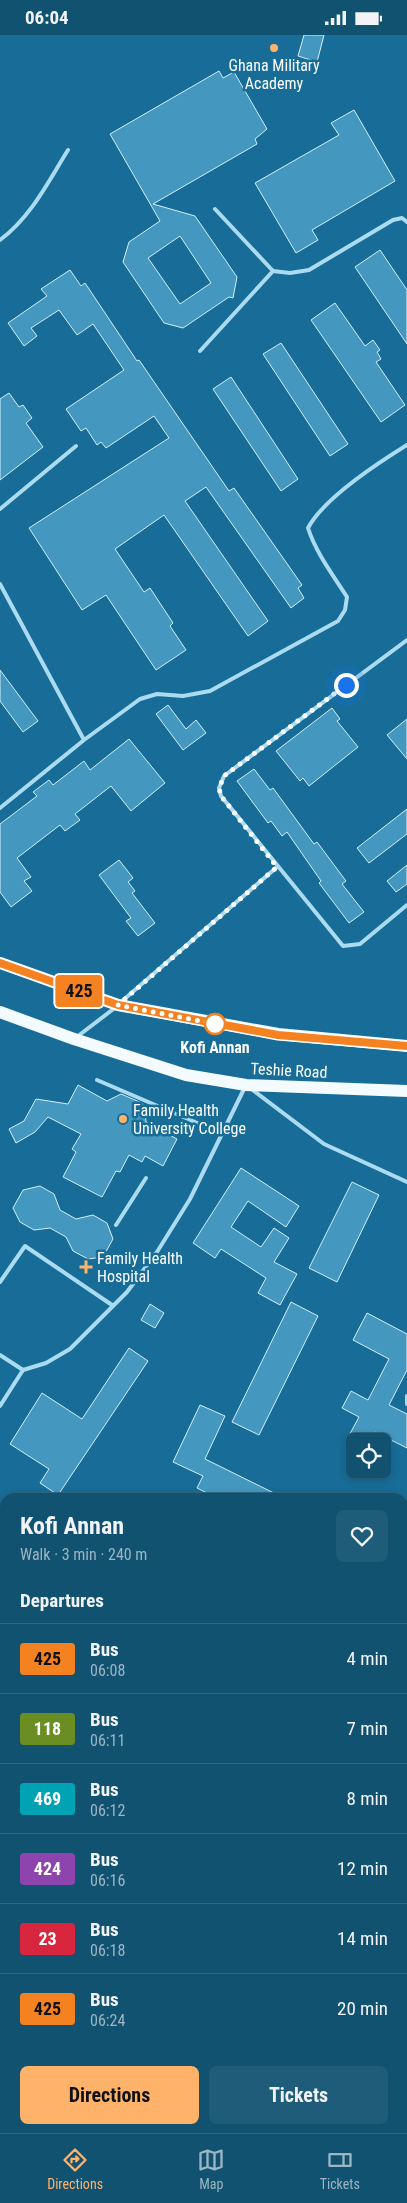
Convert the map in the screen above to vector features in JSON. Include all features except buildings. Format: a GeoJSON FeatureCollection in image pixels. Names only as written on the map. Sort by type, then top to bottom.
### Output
{"type":"FeatureCollection","features":[{"type":"Feature","properties":{"kind":"main road","name":"Teshie Road"},"geometry":{"type":"LineString","coordinates":[[0,963],[118,1005],[278,1035],[407,1046]]}},
{"type":"Feature","properties":{"kind":"main road","name":"Teshie Road"},"geometry":{"type":"LineString","coordinates":[[0,1012],[74,1039],[186,1075],[246,1085],[407,1091]]}},
{"type":"Feature","properties":{"kind":"lane"},"geometry":{"type":"LineString","coordinates":[[0,240],[15,228],[32,208],[68,150]]}},
{"type":"Feature","properties":{"kind":"lane"},"geometry":{"type":"LineString","coordinates":[[215,209],[273,271],[290,273],[309,270],[394,220],[402,218],[407,222]]}},
{"type":"Feature","properties":{"kind":"lane"},"geometry":{"type":"LineString","coordinates":[[200,351],[273,271]]}},
{"type":"Feature","properties":{"kind":"lane"},"geometry":{"type":"LineString","coordinates":[[0,808],[84,740],[140,699],[157,694],[183,696],[210,691],[338,621],[345,610],[347,597],[316,546],[308,528],[315,515],[367,471],[407,445]]}},
{"type":"Feature","properties":{"kind":"lane"},"geometry":{"type":"LineString","coordinates":[[0,509],[76,446]]}},
{"type":"Feature","properties":{"kind":"lane"},"geometry":{"type":"LineString","coordinates":[[0,583],[84,740]]}},
{"type":"Feature","properties":{"kind":"lane"},"geometry":{"type":"LineString","coordinates":[[407,640],[224,776],[219,788],[221,796],[343,946],[360,944],[407,905]]}},
{"type":"Feature","properties":{"kind":"lane"},"geometry":{"type":"LineString","coordinates":[[74,1039],[118,1005],[277,867]]}},
{"type":"Feature","properties":{"kind":"lane"},"geometry":{"type":"LineString","coordinates":[[97,1080],[224,1134]]}},
{"type":"Feature","properties":{"kind":"lane"},"geometry":{"type":"LineString","coordinates":[[0,1406],[23,1370],[46,1363],[70,1349],[127,1292],[157,1252],[190,1199],[224,1134],[246,1085],[324,1144],[407,1182]]}},
{"type":"Feature","properties":{"kind":"lane"},"geometry":{"type":"LineString","coordinates":[[116,1225],[146,1178]]}},
{"type":"Feature","properties":{"kind":"lane"},"geometry":{"type":"LineString","coordinates":[[0,1282],[25,1246],[112,1305]]}},
{"type":"Feature","properties":{"kind":"lane"},"geometry":{"type":"LineString","coordinates":[[0,1355],[23,1370]]}},
{"type":"Feature","properties":{"kind":"lane"},"geometry":{"type":"LineString","coordinates":[[407,1396],[407,1404]]}},
{"type":"Feature","properties":{"kind":"bus line","name":"425"},"geometry":{"type":"LineString","coordinates":[[0,963],[118,1005],[278,1035],[407,1046]]}},
{"type":"Feature","properties":{"kind":"place","name":"Ghana Military Academy"},"geometry":{"type":"Point","coordinates":[274,48]}},
{"type":"Feature","properties":{"kind":"place","name":"Kofi Annan"},"geometry":{"type":"Point","coordinates":[215,1024]}},
{"type":"Feature","properties":{"kind":"place","name":"Family Health University College"},"geometry":{"type":"Point","coordinates":[123,1119]}},
{"type":"Feature","properties":{"kind":"place","name":"Family Health Hospital"},"geometry":{"type":"Point","coordinates":[86,1267]}},
{"type":"Feature","properties":{"kind":"route"},"geometry":{"type":"LineString","coordinates":[[215,1024],[118,1005],[277,867],[221,796],[220,782],[224,776],[346,685]]}}]}
